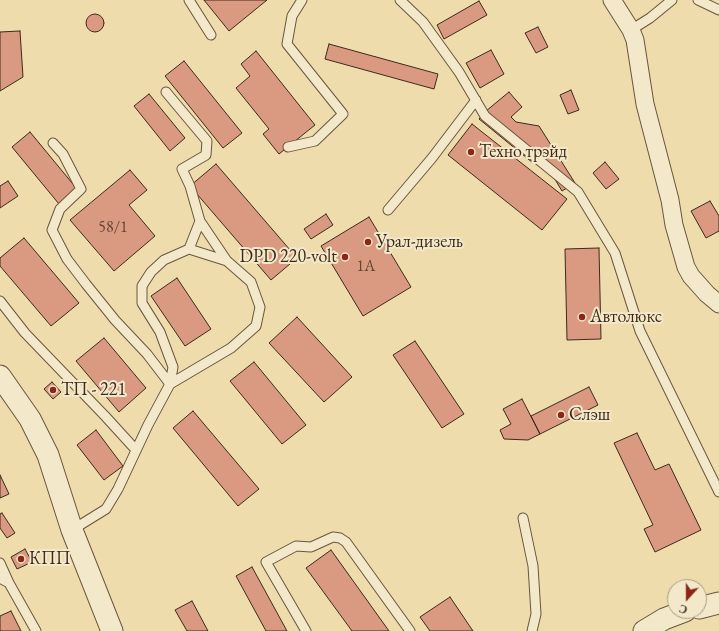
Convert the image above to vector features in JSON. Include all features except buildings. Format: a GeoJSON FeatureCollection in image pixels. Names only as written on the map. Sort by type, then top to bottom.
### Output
{"type":"FeatureCollection","features":[{"type":"Feature","properties":{"kind":"street"},"geometry":{"type":"LineString","coordinates":[[612,0],[631,30],[635,40],[645,104],[670,200],[674,225],[682,256],[690,276],[719,304]]}},
{"type":"Feature","properties":{"kind":"street"},"geometry":{"type":"LineString","coordinates":[[0,376],[40,436],[54,472],[72,530],[112,631]]}},
{"type":"Feature","properties":{"kind":"street"},"geometry":{"type":"LineString","coordinates":[[707,606],[719,603]]}},
{"type":"Feature","properties":{"kind":"street"},"geometry":{"type":"LineString","coordinates":[[644,631],[657,622],[667,618]]}},
{"type":"Feature","properties":{"kind":"lane"},"geometry":{"type":"LineString","coordinates":[[189,0],[211,35]]}},
{"type":"Feature","properties":{"kind":"lane"},"geometry":{"type":"LineString","coordinates":[[288,147],[315,140],[343,114],[287,44],[292,16],[302,0]]}},
{"type":"Feature","properties":{"kind":"lane"},"geometry":{"type":"LineString","coordinates":[[400,0],[423,22],[459,72],[485,116],[578,192],[615,253],[640,331],[719,492]]}},
{"type":"Feature","properties":{"kind":"lane"},"geometry":{"type":"LineString","coordinates":[[631,30],[650,18],[672,0]]}},
{"type":"Feature","properties":{"kind":"lane"},"geometry":{"type":"LineString","coordinates":[[698,0],[719,10]]}},
{"type":"Feature","properties":{"kind":"lane"},"geometry":{"type":"LineString","coordinates":[[166,92],[207,141],[206,155],[182,169],[190,186],[200,220],[227,261],[251,282],[260,306],[256,326],[231,348],[170,384]]}},
{"type":"Feature","properties":{"kind":"lane"},"geometry":{"type":"LineString","coordinates":[[388,210],[432,158],[476,100]]}},
{"type":"Feature","properties":{"kind":"lane"},"geometry":{"type":"LineString","coordinates":[[53,143],[63,154],[81,189],[60,209],[52,230],[67,259],[86,284],[115,320],[147,354],[170,384]]}},
{"type":"Feature","properties":{"kind":"lane"},"geometry":{"type":"LineString","coordinates":[[189,249],[200,220]]}},
{"type":"Feature","properties":{"kind":"lane"},"geometry":{"type":"LineString","coordinates":[[72,530],[106,509],[170,384],[173,368],[160,332],[142,303],[142,286],[151,272],[164,260],[189,249],[227,261]]}},
{"type":"Feature","properties":{"kind":"lane"},"geometry":{"type":"LineString","coordinates":[[0,302],[25,333],[136,450]]}},
{"type":"Feature","properties":{"kind":"lane"},"geometry":{"type":"LineString","coordinates":[[523,518],[533,566],[536,614],[532,631]]}},
{"type":"Feature","properties":{"kind":"lane"},"geometry":{"type":"LineString","coordinates":[[306,631],[266,562],[296,546],[311,547],[333,537],[340,538],[346,542],[410,631]]}},
{"type":"Feature","properties":{"kind":"lane"},"geometry":{"type":"LineString","coordinates":[[0,563],[9,583],[36,631]]}},
{"type":"Feature","properties":{"kind":"lane"},"geometry":{"type":"LineString","coordinates":[[0,578],[9,583]]}},
{"type":"Feature","properties":{"kind":"place","name":"Техно трэйд"},"geometry":{"type":"Point","coordinates":[471,152]}},
{"type":"Feature","properties":{"kind":"place","name":"Урал-дизель"},"geometry":{"type":"Point","coordinates":[368,242]}},
{"type":"Feature","properties":{"kind":"place","name":"DPD 220-volt"},"geometry":{"type":"Point","coordinates":[345,257]}},
{"type":"Feature","properties":{"kind":"place","name":"Автолюкс"},"geometry":{"type":"Point","coordinates":[582,317]}},
{"type":"Feature","properties":{"kind":"place","name":"ТП - 221"},"geometry":{"type":"Point","coordinates":[53,390]}},
{"type":"Feature","properties":{"kind":"place","name":"Слэш"},"geometry":{"type":"Point","coordinates":[561,415]}},
{"type":"Feature","properties":{"kind":"place","name":"КПП"},"geometry":{"type":"Point","coordinates":[21,559]}}]}
